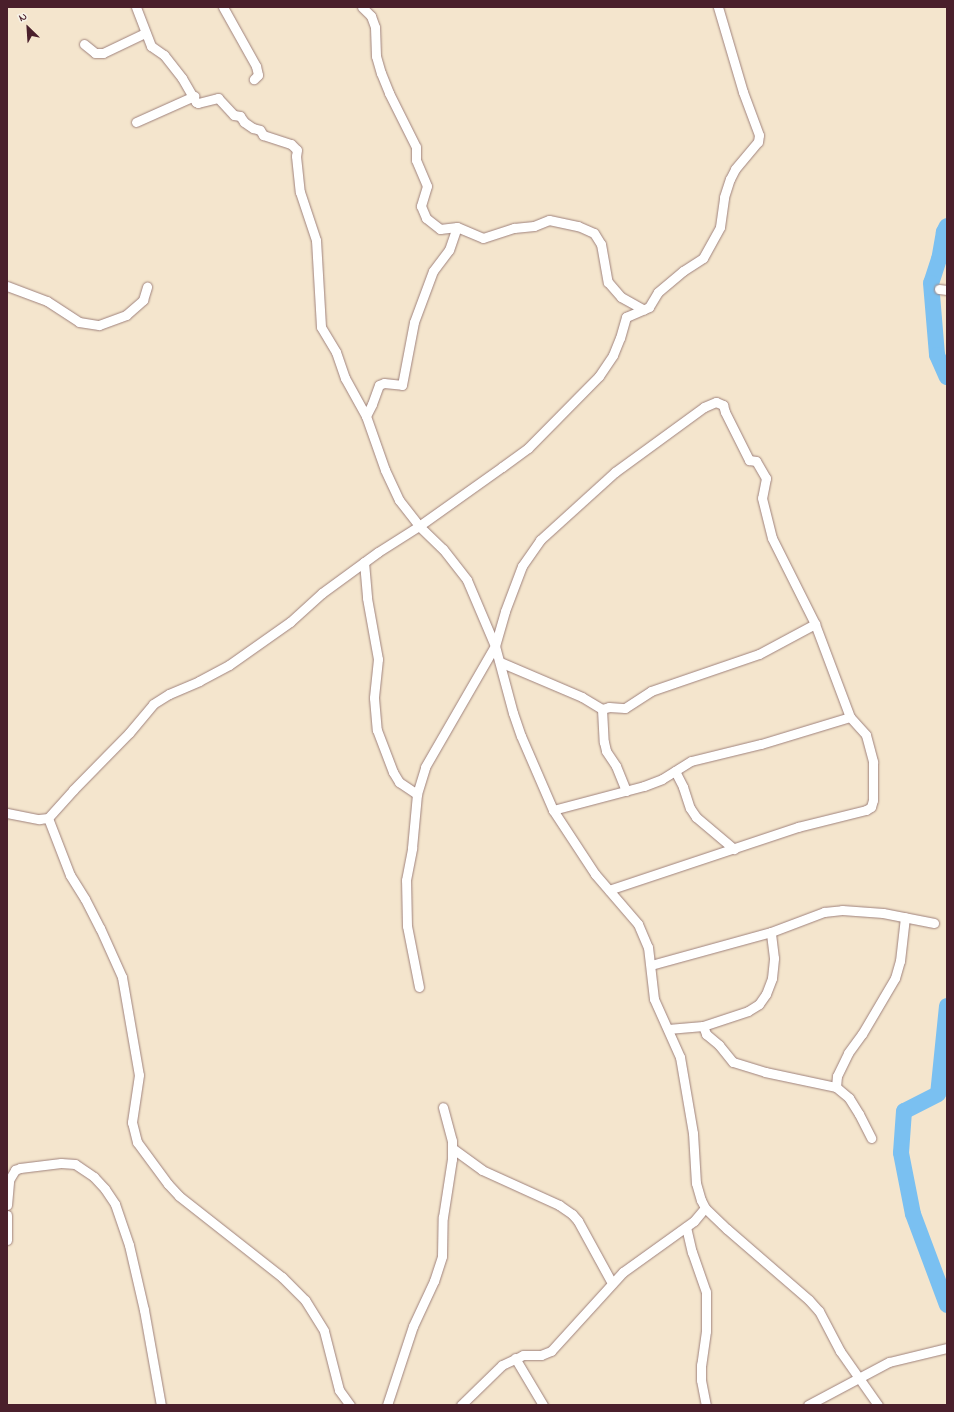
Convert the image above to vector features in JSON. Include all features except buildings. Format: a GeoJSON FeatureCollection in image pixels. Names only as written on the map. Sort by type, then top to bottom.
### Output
{"type":"FeatureCollection","features":[{"type":"Feature","properties":{"kind":"street"},"geometry":{"type":"LineString","coordinates":[[136,7],[151,46],[164,55],[198,103],[218,98],[234,115],[240,116],[244,122],[253,128],[260,130],[263,135],[292,144],[296,150],[300,192],[316,240],[321,327],[366,416],[385,470],[400,500],[419,526],[443,549],[467,580],[495,646],[513,713],[521,736],[553,810],[595,874],[638,924],[648,947],[654,998],[680,1056],[693,1133],[696,1183],[705,1208],[809,1300],[819,1311],[840,1351],[878,1405]]}},
{"type":"Feature","properties":{"kind":"street"},"geometry":{"type":"LineString","coordinates":[[222,7],[256,66],[258,75],[254,79]]}},
{"type":"Feature","properties":{"kind":"street"},"geometry":{"type":"LineString","coordinates":[[362,7],[371,16],[375,27],[376,56],[381,73],[416,147],[416,160],[427,186],[421,206],[426,218],[440,229],[457,227],[482,238],[514,228],[534,226],[549,220],[578,226],[594,233],[602,244],[608,282],[621,297],[644,310]]}},
{"type":"Feature","properties":{"kind":"street"},"geometry":{"type":"LineString","coordinates":[[7,813],[39,820],[48,818],[84,778],[116,747],[153,704],[169,694],[199,681],[229,665],[290,622],[322,593],[364,562],[419,526],[528,448],[599,376],[613,355],[626,317],[649,307],[658,292],[683,271],[703,258],[720,226],[724,197],[730,179],[739,163],[758,142],[759,135],[743,92],[718,7]]}},
{"type":"Feature","properties":{"kind":"street"},"geometry":{"type":"LineString","coordinates":[[84,44],[94,53],[103,53],[145,33]]}},
{"type":"Feature","properties":{"kind":"street"},"geometry":{"type":"LineString","coordinates":[[136,122],[194,96]]}},
{"type":"Feature","properties":{"kind":"street"},"geometry":{"type":"LineString","coordinates":[[366,416],[372,404],[378,385],[384,383],[402,385],[414,322],[433,271],[449,250],[457,227]]}},
{"type":"Feature","properties":{"kind":"street"},"geometry":{"type":"LineString","coordinates":[[7,286],[47,301],[79,322],[99,325],[126,315],[143,300],[147,287]]}},
{"type":"Feature","properties":{"kind":"street"},"geometry":{"type":"LineString","coordinates":[[419,987],[407,926],[406,880],[412,848],[417,794],[425,767],[495,646],[505,611],[522,566],[540,540],[615,472],[704,407],[716,402],[723,405],[749,460],[756,461],[766,478],[762,498],[772,538],[815,624],[850,717],[866,735],[873,762],[873,800],[871,807],[798,827],[609,890]]}},
{"type":"Feature","properties":{"kind":"street"},"geometry":{"type":"LineString","coordinates":[[364,562],[378,659],[374,698],[377,730],[393,772],[400,782],[417,794]]}},
{"type":"Feature","properties":{"kind":"street"},"geometry":{"type":"LineString","coordinates":[[500,662],[582,697],[602,710],[609,708],[625,708],[650,691],[759,654],[815,624]]}},
{"type":"Feature","properties":{"kind":"street"},"geometry":{"type":"LineString","coordinates":[[602,710],[606,751],[616,766],[626,791]]}},
{"type":"Feature","properties":{"kind":"street"},"geometry":{"type":"LineString","coordinates":[[553,810],[644,786],[691,762],[761,744],[850,717]]}},
{"type":"Feature","properties":{"kind":"street"},"geometry":{"type":"LineString","coordinates":[[675,771],[683,787],[690,808],[696,817],[734,849]]}},
{"type":"Feature","properties":{"kind":"street"},"geometry":{"type":"LineString","coordinates":[[48,818],[70,875],[91,910],[122,977],[139,1075],[132,1122],[137,1142],[168,1184],[179,1196],[282,1278],[305,1300],[324,1331],[339,1390],[350,1405]]}},
{"type":"Feature","properties":{"kind":"street"},"geometry":{"type":"LineString","coordinates":[[651,965],[771,932],[824,912],[842,910],[883,913],[934,924]]}},
{"type":"Feature","properties":{"kind":"street"},"geometry":{"type":"LineString","coordinates":[[836,1087],[838,1076],[848,1052],[862,1034],[895,978],[900,961],[905,917]]}},
{"type":"Feature","properties":{"kind":"street"},"geometry":{"type":"LineString","coordinates":[[668,1029],[704,1026],[748,1011],[759,1004],[766,994],[772,978],[774,958],[771,932]]}},
{"type":"Feature","properties":{"kind":"street"},"geometry":{"type":"LineString","coordinates":[[704,1026],[710,1038],[719,1045],[733,1062],[765,1072],[836,1087],[849,1098],[871,1138]]}},
{"type":"Feature","properties":{"kind":"street"},"geometry":{"type":"LineString","coordinates":[[387,1405],[413,1326],[439,1269],[442,1256],[444,1217],[452,1148],[449,1125],[443,1107]]}},
{"type":"Feature","properties":{"kind":"street"},"geometry":{"type":"LineString","coordinates":[[452,1148],[482,1170],[559,1205],[572,1214],[578,1221],[612,1284]]}},
{"type":"Feature","properties":{"kind":"street"},"geometry":{"type":"LineString","coordinates":[[7,1205],[7,1192],[10,1180],[15,1170],[20,1168],[67,1163],[81,1167],[105,1188],[121,1218],[129,1245],[144,1310],[162,1405]]}},
{"type":"Feature","properties":{"kind":"street"},"geometry":{"type":"LineString","coordinates":[[461,1405],[502,1366],[515,1358],[523,1355],[541,1355],[551,1351],[623,1272],[686,1227],[705,1208]]}},
{"type":"Feature","properties":{"kind":"street"},"geometry":{"type":"LineString","coordinates":[[7,1215],[7,1240]]}},
{"type":"Feature","properties":{"kind":"street"},"geometry":{"type":"LineString","coordinates":[[686,1227],[692,1252],[706,1292],[706,1331],[701,1365],[701,1380],[706,1405]]}},
{"type":"Feature","properties":{"kind":"street"},"geometry":{"type":"LineString","coordinates":[[808,1405],[889,1362],[947,1348]]}},
{"type":"Feature","properties":{"kind":"street"},"geometry":{"type":"LineString","coordinates":[[515,1358],[543,1405]]}},
{"type":"Feature","properties":{"kind":"waterway"},"geometry":{"type":"LineString","coordinates":[[947,226],[944,232],[939,259],[931,283],[937,355],[947,377]]}},
{"type":"Feature","properties":{"kind":"waterway"},"geometry":{"type":"LineString","coordinates":[[947,1006],[938,1094],[904,1111],[901,1153],[913,1214],[947,1305]]}}]}
